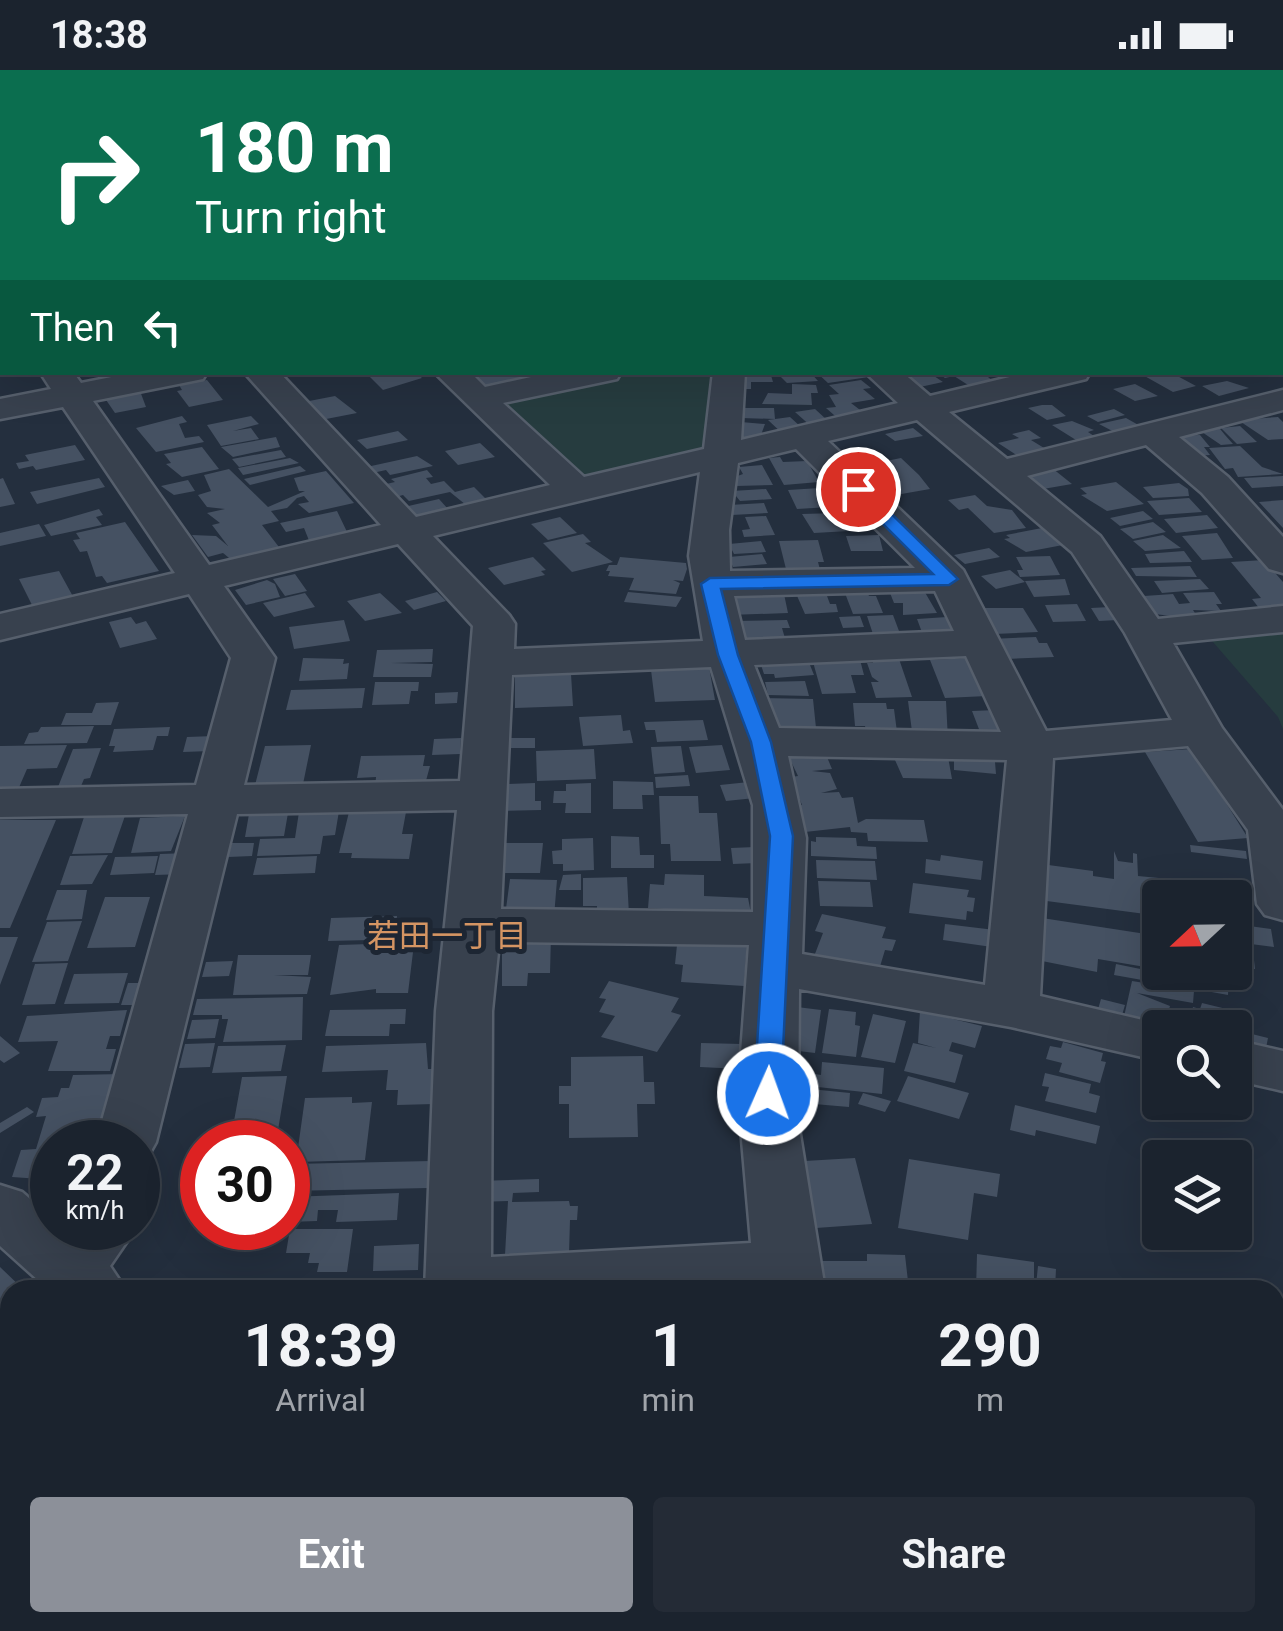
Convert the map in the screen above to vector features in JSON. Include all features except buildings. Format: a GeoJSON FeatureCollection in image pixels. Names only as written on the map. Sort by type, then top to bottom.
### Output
{"type":"FeatureCollection","features":[{"type":"Feature","properties":{"kind":"street"},"geometry":{"type":"LineString","coordinates":[[0,409],[64,384],[159,375]]}},
{"type":"Feature","properties":{"kind":"street"},"geometry":{"type":"LineString","coordinates":[[263,375],[494,624],[474,925],[464,1010],[458,1280]]}},
{"type":"Feature","properties":{"kind":"street"},"geometry":{"type":"LineString","coordinates":[[453,375],[577,491]]}},
{"type":"Feature","properties":{"kind":"street"},"geometry":{"type":"LineString","coordinates":[[479,398],[591,375]]}},
{"type":"Feature","properties":{"kind":"street"},"geometry":{"type":"LineString","coordinates":[[715,1280],[789,1278],[768,1160],[767,1060],[782,836],[761,742],[728,655],[710,584],[708,522],[722,458],[729,375]]}},
{"type":"Feature","properties":{"kind":"street"},"geometry":{"type":"LineString","coordinates":[[885,375],[1086,544],[1146,633],[1201,732],[1278,829],[1283,904]]}},
{"type":"Feature","properties":{"kind":"street"},"geometry":{"type":"LineString","coordinates":[[0,627],[806,439],[1062,375]]}},
{"type":"Feature","properties":{"kind":"street"},"geometry":{"type":"LineString","coordinates":[[1250,375],[1283,399]]}},
{"type":"Feature","properties":{"kind":"street"},"geometry":{"type":"LineString","coordinates":[[64,384],[253,658],[132,1120]]}},
{"type":"Feature","properties":{"kind":"street"},"geometry":{"type":"LineString","coordinates":[[999,472],[1283,399]]}},
{"type":"Feature","properties":{"kind":"street"},"geometry":{"type":"LineString","coordinates":[[1153,433],[1215,485],[1283,561]]}},
{"type":"Feature","properties":{"kind":"street"},"geometry":{"type":"LineString","coordinates":[[806,439],[949,579],[1031,746],[1011,1008]]}},
{"type":"Feature","properties":{"kind":"street"},"geometry":{"type":"LineString","coordinates":[[710,584],[949,579]]}},
{"type":"Feature","properties":{"kind":"street"},"geometry":{"type":"LineString","coordinates":[[1146,633],[1283,619]]}},
{"type":"Feature","properties":{"kind":"street"},"geometry":{"type":"LineString","coordinates":[[492,663],[982,643]]}},
{"type":"Feature","properties":{"kind":"street"},"geometry":{"type":"LineString","coordinates":[[761,742],[1031,746],[1201,732]]}},
{"type":"Feature","properties":{"kind":"street"},"geometry":{"type":"LineString","coordinates":[[0,802],[484,795]]}},
{"type":"Feature","properties":{"kind":"street"},"geometry":{"type":"LineString","coordinates":[[474,925],[776,948],[1142,1038]]}},
{"type":"Feature","properties":{"kind":"street"},"geometry":{"type":"LineString","coordinates":[[1252,1064],[1283,1071]]}},
{"type":"Feature","properties":{"kind":"street"},"geometry":{"type":"LineString","coordinates":[[0,1210],[89,1262]]}},
{"type":"Feature","properties":{"kind":"green space"},"geometry":{"type":"Polygon","coordinates":[[[615,375],[724,375],[714,451],[585,480],[496,403],[615,375]]]}},
{"type":"Feature","properties":{"kind":"green space"},"geometry":{"type":"Polygon","coordinates":[[[1283,627],[1283,729],[1278,717],[1206,634],[1283,627]]]}},
{"type":"Feature","properties":{"kind":"district","name":"若田一丁目"},"geometry":{"type":"Point","coordinates":[447,936]}},
{"type":"Feature","properties":{"kind":"route"},"geometry":{"type":"LineString","coordinates":[[768,1094],[782,836],[761,742],[728,655],[710,584],[949,579],[858,489]]}}]}
